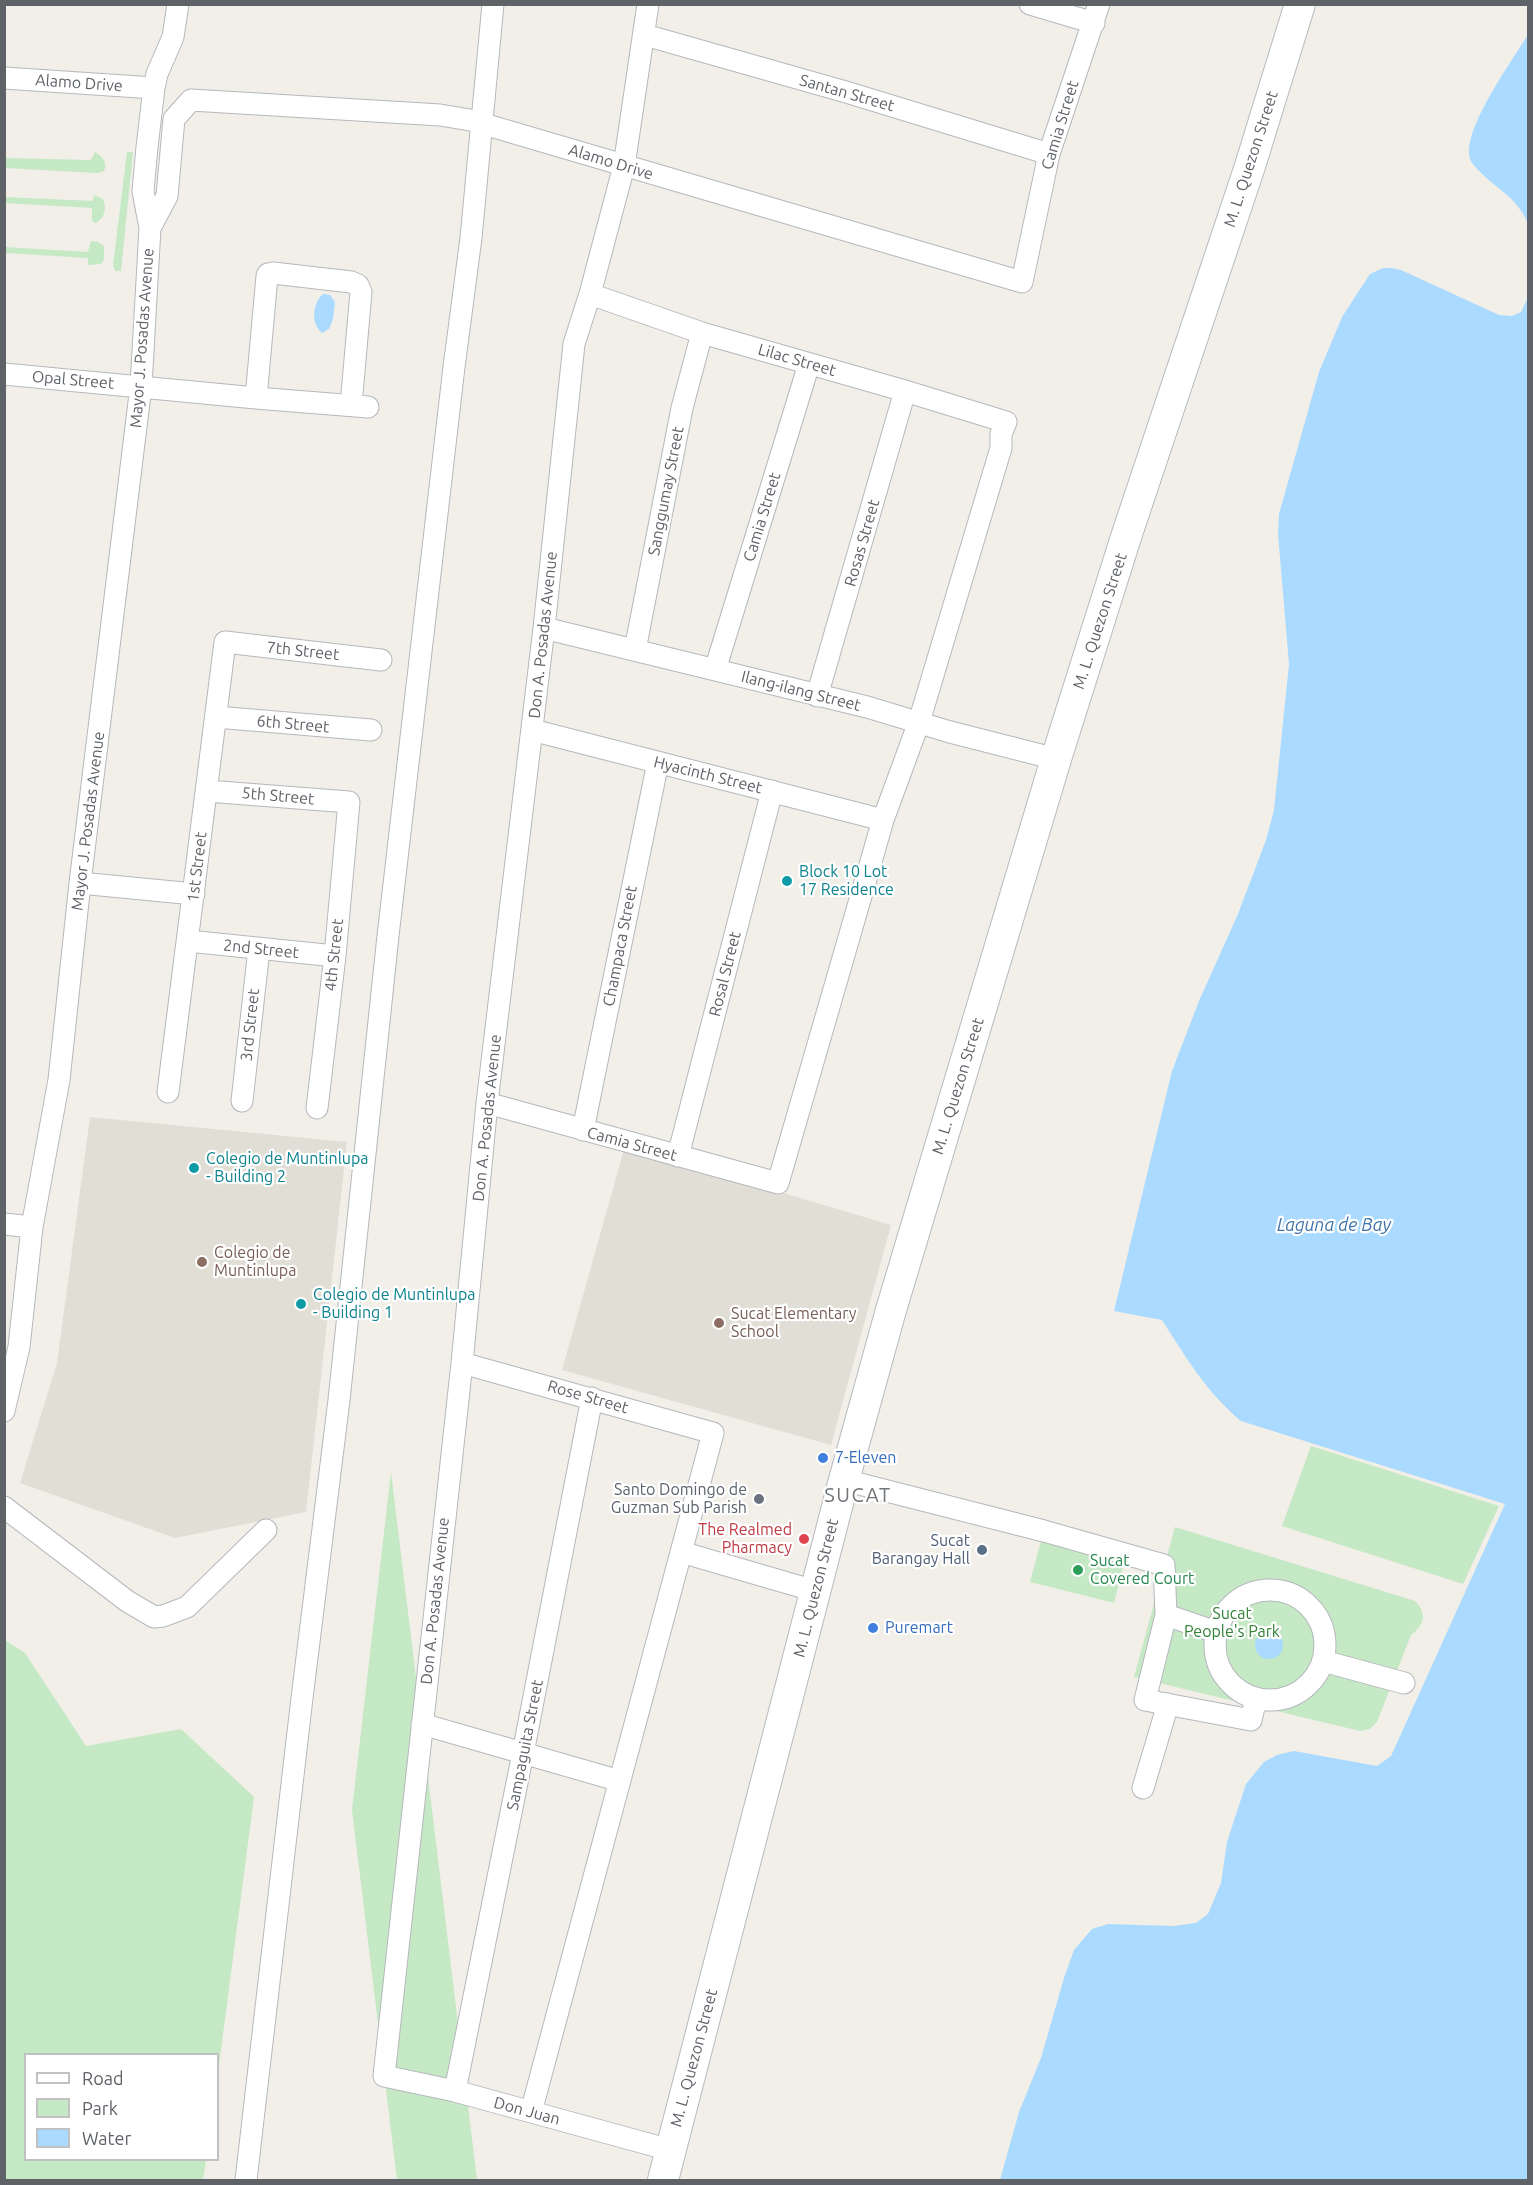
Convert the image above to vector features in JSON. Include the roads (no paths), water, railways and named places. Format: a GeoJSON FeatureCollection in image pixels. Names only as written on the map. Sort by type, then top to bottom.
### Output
{"type":"FeatureCollection","features":[{"type":"Feature","properties":{"kind":"main road","name":"M. L. Quezon Street"},"geometry":{"type":"LineString","coordinates":[[663,2181],[843,1480],[891,1310],[1056,759],[1126,537],[1250,166],[1300,4]]}},
{"type":"Feature","properties":{"kind":"street","name":"Mayor J. Posadas Avenue"},"geometry":{"type":"LineString","coordinates":[[4,1411],[19,1347],[32,1227],[59,1080],[80,884],[141,386],[150,228],[143,190],[154,88],[157,74],[173,37],[178,4]]}},
{"type":"Feature","properties":{"kind":"street"},"geometry":{"type":"LineString","coordinates":[[246,2181],[339,1400],[387,948],[483,124],[493,4]]}},
{"type":"Feature","properties":{"kind":"street"},"geometry":{"type":"LineString","coordinates":[[624,166],[648,4]]}},
{"type":"Feature","properties":{"kind":"street"},"geometry":{"type":"LineString","coordinates":[[1030,4],[1097,14]]}},
{"type":"Feature","properties":{"kind":"street","name":"Camia Street"},"geometry":{"type":"LineString","coordinates":[[1022,282],[1049,154],[1097,14]]}},
{"type":"Feature","properties":{"kind":"street","name":"Santan Street"},"geometry":{"type":"LineString","coordinates":[[645,35],[846,92],[1049,154]]}},
{"type":"Feature","properties":{"kind":"street","name":"Alamo Drive"},"geometry":{"type":"LineString","coordinates":[[4,78],[154,88]]}},
{"type":"Feature","properties":{"kind":"street","name":"Mayor J. Posadas Avenue"},"geometry":{"type":"LineString","coordinates":[[150,228],[166,196],[174,119],[191,100]]}},
{"type":"Feature","properties":{"kind":"street","name":"Alamo Drive"},"geometry":{"type":"LineString","coordinates":[[191,100],[440,115],[483,124],[1022,282]]}},
{"type":"Feature","properties":{"kind":"street","name":"Don A. Posadas Avenue"},"geometry":{"type":"LineString","coordinates":[[384,2076],[462,1363],[487,1103],[544,628],[574,344],[590,294],[624,166]]}},
{"type":"Feature","properties":{"kind":"street","name":"Opal Street"},"geometry":{"type":"LineString","coordinates":[[4,374],[256,398],[360,406],[360,288],[358,285],[351,282],[268,274],[256,398]]}},
{"type":"Feature","properties":{"kind":"street","name":"Lilac Street"},"geometry":{"type":"LineString","coordinates":[[590,294],[702,333],[1006,422],[1001,434],[1001,448],[919,722]]}},
{"type":"Feature","properties":{"kind":"street","name":"Sanggumay Street"},"geometry":{"type":"LineString","coordinates":[[635,650],[682,408],[702,333]]}},
{"type":"Feature","properties":{"kind":"street","name":"Camia Street"},"geometry":{"type":"LineString","coordinates":[[716,670],[809,364]]}},
{"type":"Feature","properties":{"kind":"street","name":"Rosas Street"},"geometry":{"type":"LineString","coordinates":[[817,696],[905,391]]}},
{"type":"Feature","properties":{"kind":"street","name":"Ilang-ilang Street"},"geometry":{"type":"LineString","coordinates":[[544,628],[817,696],[867,706],[1056,759]]}},
{"type":"Feature","properties":{"kind":"street","name":"7th Street"},"geometry":{"type":"LineString","coordinates":[[225,642],[381,660]]}},
{"type":"Feature","properties":{"kind":"street","name":"1st Street"},"geometry":{"type":"LineString","coordinates":[[168,1092],[225,642]]}},
{"type":"Feature","properties":{"kind":"street","name":"6th Street"},"geometry":{"type":"LineString","coordinates":[[216,717],[371,730]]}},
{"type":"Feature","properties":{"kind":"street"},"geometry":{"type":"LineString","coordinates":[[883,820],[919,722]]}},
{"type":"Feature","properties":{"kind":"street","name":"Hyacinth Street"},"geometry":{"type":"LineString","coordinates":[[532,730],[883,820]]}},
{"type":"Feature","properties":{"kind":"street","name":"Champaca Street"},"geometry":{"type":"LineString","coordinates":[[583,1130],[658,762]]}},
{"type":"Feature","properties":{"kind":"street","name":"5th Street"},"geometry":{"type":"LineString","coordinates":[[207,791],[349,802]]}},
{"type":"Feature","properties":{"kind":"street","name":"Rosal Street"},"geometry":{"type":"LineString","coordinates":[[678,1156],[772,791]]}},
{"type":"Feature","properties":{"kind":"street","name":"4th Street"},"geometry":{"type":"LineString","coordinates":[[317,1108],[335,956],[349,802]]}},
{"type":"Feature","properties":{"kind":"street","name":"Camia Street"},"geometry":{"type":"LineString","coordinates":[[487,1103],[778,1184],[883,820]]}},
{"type":"Feature","properties":{"kind":"street"},"geometry":{"type":"LineString","coordinates":[[80,884],[194,894]]}},
{"type":"Feature","properties":{"kind":"street","name":"2nd Street"},"geometry":{"type":"LineString","coordinates":[[188,941],[335,956]]}},
{"type":"Feature","properties":{"kind":"street","name":"3rd Street"},"geometry":{"type":"LineString","coordinates":[[242,1101],[258,949]]}},
{"type":"Feature","properties":{"kind":"street"},"geometry":{"type":"LineString","coordinates":[[4,1224],[32,1227]]}},
{"type":"Feature","properties":{"kind":"street","name":"Rose Street"},"geometry":{"type":"LineString","coordinates":[[462,1363],[713,1433],[681,1552]]}},
{"type":"Feature","properties":{"kind":"street","name":"Sampaguita Street"},"geometry":{"type":"LineString","coordinates":[[455,2091],[592,1398]]}},
{"type":"Feature","properties":{"kind":"street"},"geometry":{"type":"LineString","coordinates":[[843,1480],[1044,1531],[1164,1565],[1166,1615],[1145,1700],[1251,1720],[1256,1699]]}},
{"type":"Feature","properties":{"kind":"street"},"geometry":{"type":"LineString","coordinates":[[4,1507],[127,1601],[154,1617],[187,1607],[266,1530]]}},
{"type":"Feature","properties":{"kind":"street"},"geometry":{"type":"LineString","coordinates":[[531,2112],[681,1552],[815,1591]]}},
{"type":"Feature","properties":{"kind":"street"},"geometry":{"type":"LineString","coordinates":[[1258,1592],[1283,1592],[1305,1604],[1320,1623],[1325,1647],[1323,1661],[1312,1681],[1292,1696],[1268,1700],[1256,1699],[1234,1688],[1226,1679],[1215,1656],[1216,1632],[1227,1610],[1236,1602],[1258,1592]]}},
{"type":"Feature","properties":{"kind":"street"},"geometry":{"type":"LineString","coordinates":[[1166,1615],[1216,1632]]}},
{"type":"Feature","properties":{"kind":"street"},"geometry":{"type":"LineString","coordinates":[[1323,1661],[1404,1683]]}},
{"type":"Feature","properties":{"kind":"street"},"geometry":{"type":"LineString","coordinates":[[1143,1788],[1168,1704]]}},
{"type":"Feature","properties":{"kind":"street"},"geometry":{"type":"LineString","coordinates":[[422,1724],[620,1781]]}},
{"type":"Feature","properties":{"kind":"street","name":"Don Juan"},"geometry":{"type":"LineString","coordinates":[[384,2076],[455,2091],[670,2150]]}},
{"type":"Feature","properties":{"kind":"water"},"geometry":{"type":"Polygon","coordinates":[[[1528,34],[1528,224],[1511,198],[1473,164],[1469,153],[1471,137],[1478,119],[1528,34]]]}},
{"type":"Feature","properties":{"kind":"water","name":"Laguna de Bay"},"geometry":{"type":"Polygon","coordinates":[[[1383,268],[1401,270],[1499,315],[1512,316],[1521,312],[1528,297],[1528,2180],[1000,2180],[1019,2112],[1041,2058],[1074,1950],[1092,1929],[1108,1924],[1173,1926],[1196,1923],[1208,1914],[1221,1883],[1227,1842],[1246,1784],[1264,1762],[1277,1755],[1294,1751],[1377,1766],[1391,1756],[1505,1504],[1241,1421],[1207,1386],[1162,1320],[1114,1311],[1172,1071],[1199,1001],[1238,914],[1266,840],[1274,810],[1289,664],[1278,534],[1279,514],[1319,372],[1342,317],[1370,274],[1383,268]]]}},
{"type":"Feature","properties":{"kind":"water"},"geometry":{"type":"Polygon","coordinates":[[[323,294],[330,295],[335,302],[329,329],[322,333],[314,319],[314,313],[317,302],[323,294]]]}},
{"type":"Feature","properties":{"kind":"water"},"geometry":{"type":"Polygon","coordinates":[[[1269,1631],[1279,1635],[1283,1645],[1279,1655],[1269,1659],[1259,1655],[1255,1645],[1259,1635],[1269,1631]]]}},
{"type":"Feature","properties":{"kind":"place","name":"Block 10 Lot 17 Residence"},"geometry":{"type":"Point","coordinates":[787,881]}},
{"type":"Feature","properties":{"kind":"place","name":"Colegio de Muntinlupa - Building 2"},"geometry":{"type":"Point","coordinates":[194,1168]}},
{"type":"Feature","properties":{"kind":"place","name":"Colegio de Muntinlupa"},"geometry":{"type":"Point","coordinates":[202,1262]}},
{"type":"Feature","properties":{"kind":"place","name":"Colegio de Muntinlupa - Building 1"},"geometry":{"type":"Point","coordinates":[301,1304]}},
{"type":"Feature","properties":{"kind":"place","name":"Sucat Elementary School"},"geometry":{"type":"Point","coordinates":[719,1323]}},
{"type":"Feature","properties":{"kind":"place","name":"7-Eleven"},"geometry":{"type":"Point","coordinates":[823,1458]}},
{"type":"Feature","properties":{"kind":"place","name":"Santo Domingo de Guzman Sub Parish"},"geometry":{"type":"Point","coordinates":[759,1499]}},
{"type":"Feature","properties":{"kind":"place","name":"The Realmed Pharmacy"},"geometry":{"type":"Point","coordinates":[804,1539]}},
{"type":"Feature","properties":{"kind":"place","name":"Sucat Barangay Hall"},"geometry":{"type":"Point","coordinates":[982,1550]}},
{"type":"Feature","properties":{"kind":"place","name":"Sucat Covered Court"},"geometry":{"type":"Point","coordinates":[1078,1570]}},
{"type":"Feature","properties":{"kind":"place","name":"Puremart"},"geometry":{"type":"Point","coordinates":[873,1628]}},
{"type":"Feature","properties":{"kind":"district","name":"SUCAT"},"geometry":{"type":"Point","coordinates":[858,1495]}},
{"type":"Feature","properties":{"kind":"park label","name":"Sucat People's Park"},"geometry":{"type":"Point","coordinates":[1232,1623]}}]}
